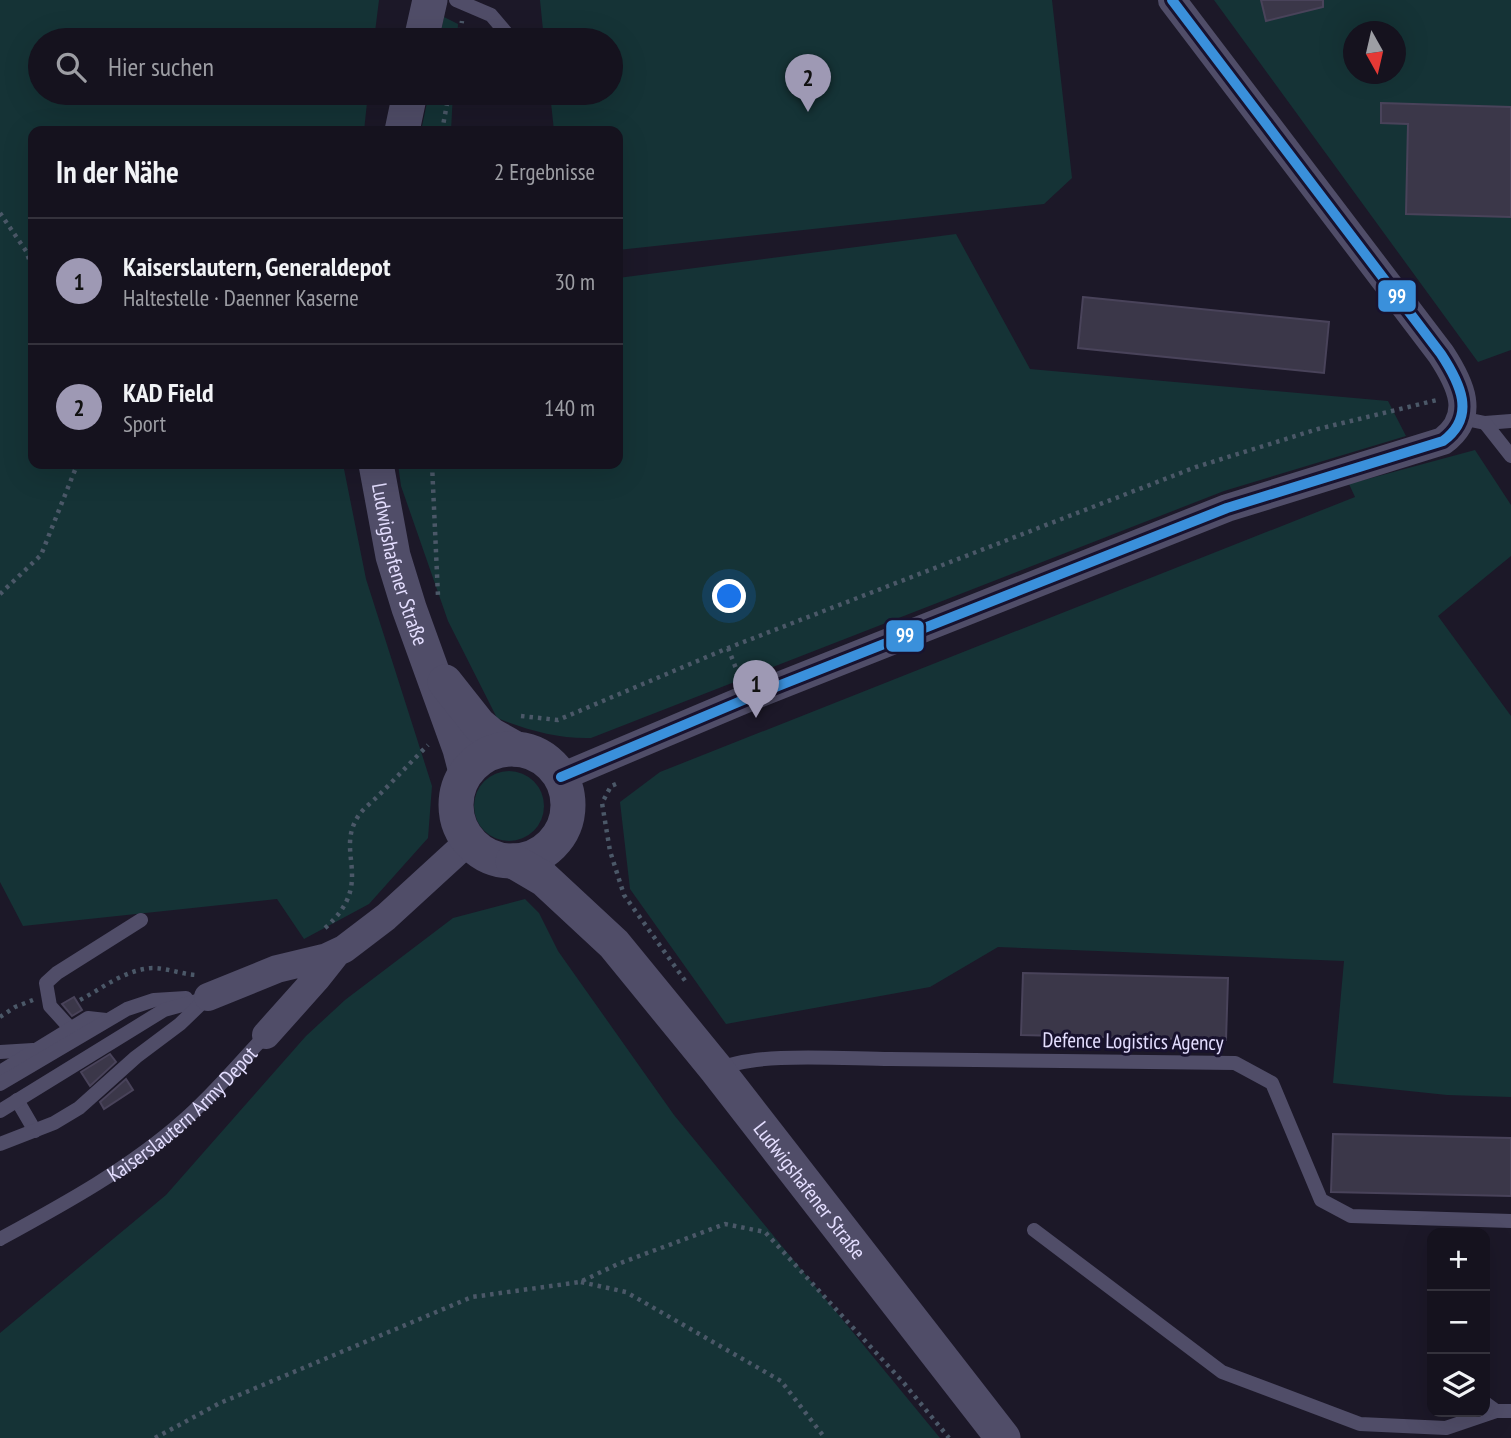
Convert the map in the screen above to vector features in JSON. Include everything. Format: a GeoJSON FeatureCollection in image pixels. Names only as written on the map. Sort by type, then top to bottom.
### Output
{"type":"FeatureCollection","features":[{"type":"Feature","properties":{"kind":"street"},"geometry":{"type":"LineString","coordinates":[[424,28],[430,0]]}},
{"type":"Feature","properties":{"kind":"street"},"geometry":{"type":"LineString","coordinates":[[561,777],[748,698],[1227,508],[1443,441],[1456,429],[1473,421],[1452,370],[1441,354],[1172,0]]}},
{"type":"Feature","properties":{"kind":"street"},"geometry":{"type":"LineString","coordinates":[[403,126],[407,105]]}},
{"type":"Feature","properties":{"kind":"street","name":"Ludwigshafener Straße"},"geometry":{"type":"LineString","coordinates":[[377,469],[393,556],[466,772]]}},
{"type":"Feature","properties":{"kind":"street","name":"Ludwigshafener Straße"},"geometry":{"type":"LineString","coordinates":[[430,662],[479,725],[516,749]]}},
{"type":"Feature","properties":{"kind":"street"},"geometry":{"type":"LineString","coordinates":[[516,749],[539,755],[550,763],[561,777],[568,805],[561,832],[552,844],[536,855],[513,861],[488,856],[469,841],[459,824],[457,791],[466,772],[475,762],[491,752],[516,749]]}},
{"type":"Feature","properties":{"kind":"street","name":"Ludwigshafener Straße"},"geometry":{"type":"LineString","coordinates":[[561,832],[570,869],[614,944]]}},
{"type":"Feature","properties":{"kind":"street","name":"Kaiserslautern Army Depot"},"geometry":{"type":"LineString","coordinates":[[266,1035],[335,955],[386,917],[469,841]]}},
{"type":"Feature","properties":{"kind":"street","name":"Ludwigshafener Straße"},"geometry":{"type":"LineString","coordinates":[[513,861],[544,879],[614,944],[717,1070],[1003,1438]]}},
{"type":"Feature","properties":{"kind":"street","name":"Kaiserslautern Army Depot"},"geometry":{"type":"LineString","coordinates":[[206,986],[335,955]]}},
{"type":"Feature","properties":{"kind":"lane"},"geometry":{"type":"LineString","coordinates":[[456,0],[491,15],[503,28]]}},
{"type":"Feature","properties":{"kind":"lane"},"geometry":{"type":"LineString","coordinates":[[1473,421],[1511,421]]}},
{"type":"Feature","properties":{"kind":"lane"},"geometry":{"type":"LineString","coordinates":[[1473,421],[1511,456]]}},
{"type":"Feature","properties":{"kind":"lane"},"geometry":{"type":"LineString","coordinates":[[70,1028],[50,1006],[46,983],[141,920]]}},
{"type":"Feature","properties":{"kind":"lane"},"geometry":{"type":"LineString","coordinates":[[0,1084],[106,1020],[137,1005],[206,986]]}},
{"type":"Feature","properties":{"kind":"lane"},"geometry":{"type":"LineString","coordinates":[[0,1144],[65,1117],[91,1099],[136,1056],[180,1024],[206,986]]}},
{"type":"Feature","properties":{"kind":"lane","name":"Kaiserslautern Army Depot"},"geometry":{"type":"LineString","coordinates":[[0,1111],[206,986]]}},
{"type":"Feature","properties":{"kind":"lane"},"geometry":{"type":"LineString","coordinates":[[0,1072],[88,1018],[106,1020]]}},
{"type":"Feature","properties":{"kind":"lane","name":"Kaiserslautern Army Depot"},"geometry":{"type":"LineString","coordinates":[[0,1239],[67,1202],[154,1145],[185,1119],[266,1035]]}},
{"type":"Feature","properties":{"kind":"lane"},"geometry":{"type":"LineString","coordinates":[[0,1052],[34,1050]]}},
{"type":"Feature","properties":{"kind":"lane","name":"Defence Logistics Agency"},"geometry":{"type":"LineString","coordinates":[[717,1070],[730,1063],[747,1060],[807,1059],[1235,1063],[1272,1083],[1321,1200],[1351,1216],[1464,1226],[1511,1221]]}},
{"type":"Feature","properties":{"kind":"lane"},"geometry":{"type":"LineString","coordinates":[[17,1100],[35,1131]]}},
{"type":"Feature","properties":{"kind":"lane"},"geometry":{"type":"LineString","coordinates":[[1034,1230],[1222,1372],[1360,1424],[1446,1427],[1497,1408]]}},
{"type":"Feature","properties":{"kind":"path"},"geometry":{"type":"LineString","coordinates":[[443,126],[447,105]]}},
{"type":"Feature","properties":{"kind":"path"},"geometry":{"type":"LineString","coordinates":[[0,214],[28,256]]}},
{"type":"Feature","properties":{"kind":"path"},"geometry":{"type":"LineString","coordinates":[[512,714],[558,720],[728,648],[1196,467],[1318,429],[1437,400]]}},
{"type":"Feature","properties":{"kind":"path"},"geometry":{"type":"LineString","coordinates":[[0,594],[41,555],[75,469]]}},
{"type":"Feature","properties":{"kind":"path"},"geometry":{"type":"LineString","coordinates":[[432,469],[439,599]]}},
{"type":"Feature","properties":{"kind":"path"},"geometry":{"type":"LineString","coordinates":[[728,648],[741,684]]}},
{"type":"Feature","properties":{"kind":"path"},"geometry":{"type":"LineString","coordinates":[[335,955],[320,936],[343,911],[349,898],[353,884],[351,838],[358,816],[434,739]]}},
{"type":"Feature","properties":{"kind":"path"},"geometry":{"type":"LineString","coordinates":[[624,780],[611,786],[602,803],[610,850],[624,895],[686,982]]}},
{"type":"Feature","properties":{"kind":"path"},"geometry":{"type":"LineString","coordinates":[[0,1017],[26,1002],[47,997],[58,996],[72,1003],[121,976],[143,970],[160,969],[181,974],[206,986]]}},
{"type":"Feature","properties":{"kind":"path"},"geometry":{"type":"LineString","coordinates":[[155,1438],[220,1403],[472,1297],[579,1282],[618,1264],[725,1224],[765,1231],[903,1382],[949,1438]]}},
{"type":"Feature","properties":{"kind":"path"},"geometry":{"type":"LineString","coordinates":[[579,1282],[626,1292],[781,1381],[825,1438]]}},
{"type":"Feature","properties":{"kind":"green space"},"geometry":{"type":"Polygon","coordinates":[[[0,0],[379,0],[376,28],[28,28],[28,105],[367,105],[365,126],[28,126],[28,469],[344,469],[366,579],[432,786],[428,838],[369,904],[304,939],[277,899],[23,926],[0,882],[0,0]]]}},
{"type":"Feature","properties":{"kind":"green space"},"geometry":{"type":"Polygon","coordinates":[[[540,0],[1052,0],[1072,178],[1044,204],[623,249],[623,126],[553,126],[551,105],[623,105],[623,28],[543,28],[540,0]]]}},
{"type":"Feature","properties":{"kind":"green space"},"geometry":{"type":"Polygon","coordinates":[[[1214,0],[1511,0],[1511,350],[1478,362],[1214,0]]]}},
{"type":"Feature","properties":{"kind":"green space"},"geometry":{"type":"Polygon","coordinates":[[[444,17],[458,24],[458,28],[442,28],[444,17]]]}},
{"type":"Feature","properties":{"kind":"green space"},"geometry":{"type":"Polygon","coordinates":[[[426,105],[452,105],[451,126],[422,126],[426,105]]]}},
{"type":"Feature","properties":{"kind":"green space"},"geometry":{"type":"Polygon","coordinates":[[[956,234],[1030,369],[1388,401],[1406,436],[1224,491],[591,738],[543,733],[497,718],[448,621],[401,486],[399,469],[623,469],[623,277],[956,234]]]}},
{"type":"Feature","properties":{"kind":"green space"},"geometry":{"type":"Polygon","coordinates":[[[1475,450],[1511,505],[1511,556],[1438,616],[1511,716],[1511,1097],[1447,1095],[1333,1083],[1344,961],[998,947],[930,987],[726,1024],[630,889],[620,802],[660,772],[1355,497],[1349,484],[1475,450]]]}},
{"type":"Feature","properties":{"kind":"green space"},"geometry":{"type":"Polygon","coordinates":[[[509,771],[534,781],[544,806],[534,831],[509,841],[484,831],[474,806],[484,781],[509,771]]]}},
{"type":"Feature","properties":{"kind":"green space"},"geometry":{"type":"Polygon","coordinates":[[[525,899],[539,913],[558,951],[674,1115],[940,1438],[0,1438],[0,1333],[166,1195],[306,1036],[345,1000],[453,918],[525,899]]]}},
{"type":"Feature","properties":{"kind":"building"},"geometry":{"type":"Polygon","coordinates":[[[1261,0],[1323,0],[1323,7],[1266,21],[1261,0]]]}},
{"type":"Feature","properties":{"kind":"building"},"geometry":{"type":"Polygon","coordinates":[[[1381,103],[1511,107],[1511,217],[1406,214],[1408,124],[1381,123],[1381,103]]]}},
{"type":"Feature","properties":{"kind":"building"},"geometry":{"type":"Polygon","coordinates":[[[1083,297],[1329,322],[1324,373],[1078,348],[1083,297]]]}},
{"type":"Feature","properties":{"kind":"building"},"geometry":{"type":"Polygon","coordinates":[[[1023,973],[1228,978],[1226,1040],[1021,1035],[1023,973]]]}},
{"type":"Feature","properties":{"kind":"building"},"geometry":{"type":"Polygon","coordinates":[[[74,997],[82,1010],[72,1016],[62,1004],[74,997]]]}},
{"type":"Feature","properties":{"kind":"building"},"geometry":{"type":"Polygon","coordinates":[[[110,1054],[116,1062],[90,1086],[81,1072],[110,1054]]]}},
{"type":"Feature","properties":{"kind":"building"},"geometry":{"type":"Polygon","coordinates":[[[126,1079],[133,1090],[104,1109],[100,1102],[126,1079]]]}},
{"type":"Feature","properties":{"kind":"building"},"geometry":{"type":"Polygon","coordinates":[[[1333,1134],[1511,1138],[1511,1196],[1331,1192],[1333,1134]]]}},
{"type":"Feature","properties":{"kind":"transit line","name":"99"},"geometry":{"type":"LineString","coordinates":[[561,777],[748,698],[1227,508],[1443,441],[1453,431],[1460,421],[1462,399],[1454,376],[1441,354],[1172,0]]}},
{"type":"Feature","properties":{"kind":"place","name":"KAD Field"},"geometry":{"type":"Point","coordinates":[808,112]}},
{"type":"Feature","properties":{"kind":"place","name":"Kaiserslautern, Generaldepot"},"geometry":{"type":"Point","coordinates":[756,718]}}]}
